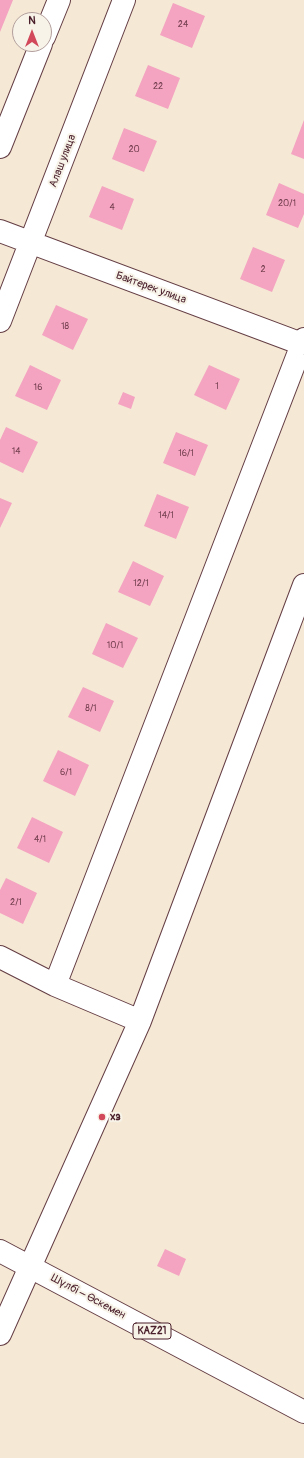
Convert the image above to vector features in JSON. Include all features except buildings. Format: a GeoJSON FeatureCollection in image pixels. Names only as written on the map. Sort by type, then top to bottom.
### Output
{"type":"FeatureCollection","features":[{"type":"Feature","properties":{"kind":"main road"},"geometry":{"type":"LineString","coordinates":[[52,17],[59,0]]}},
{"type":"Feature","properties":{"kind":"main road","name":"Алаш улица"},"geometry":{"type":"LineString","coordinates":[[0,321],[124,0]]}},
{"type":"Feature","properties":{"kind":"main road"},"geometry":{"type":"LineString","coordinates":[[0,147],[38,52]]}},
{"type":"Feature","properties":{"kind":"main road","name":"Байтерек улица"},"geometry":{"type":"LineString","coordinates":[[0,231],[30,244],[303,342]]}},
{"type":"Feature","properties":{"kind":"main road"},"geometry":{"type":"LineString","coordinates":[[55,985],[303,342]]}},
{"type":"Feature","properties":{"kind":"main road"},"geometry":{"type":"LineString","coordinates":[[0,1334],[140,1021],[304,586]]}},
{"type":"Feature","properties":{"kind":"main road"},"geometry":{"type":"LineString","coordinates":[[0,957],[55,985],[140,1021]]}},
{"type":"Feature","properties":{"kind":"main road","name":"Шүлбі – Өскемен"},"geometry":{"type":"LineString","coordinates":[[0,1251],[304,1412]]}},
{"type":"Feature","properties":{"kind":"place","name":"хз"},"geometry":{"type":"Point","coordinates":[102,1117]}}]}
